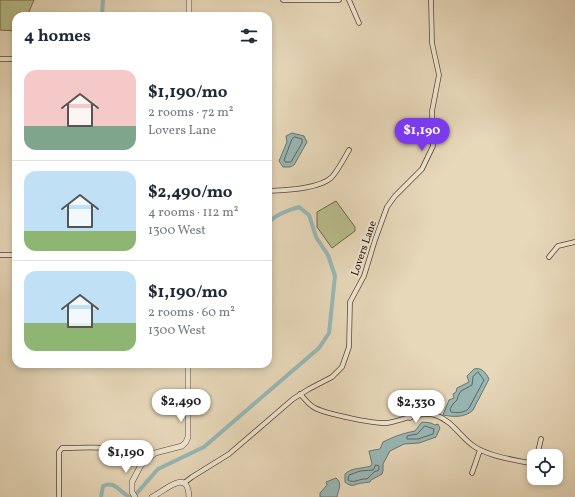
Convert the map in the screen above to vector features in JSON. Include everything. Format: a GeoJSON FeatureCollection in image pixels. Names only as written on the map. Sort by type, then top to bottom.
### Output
{"type":"FeatureCollection","features":[{"type":"Feature","properties":{"kind":"street"},"geometry":{"type":"LineString","coordinates":[[189,0],[189,12]]}},
{"type":"Feature","properties":{"kind":"street"},"geometry":{"type":"LineString","coordinates":[[283,0],[339,0]]}},
{"type":"Feature","properties":{"kind":"street"},"geometry":{"type":"LineString","coordinates":[[349,0],[359,23]]}},
{"type":"Feature","properties":{"kind":"street","name":"Lovers Lane"},"geometry":{"type":"LineString","coordinates":[[184,483],[192,476],[229,454],[300,394],[332,377],[342,367],[349,348],[350,302],[364,276],[387,207],[395,196],[418,174],[432,149],[434,139],[432,111],[439,75],[432,42],[431,0]]}},
{"type":"Feature","properties":{"kind":"street"},"geometry":{"type":"LineString","coordinates":[[0,59],[12,59]]}},
{"type":"Feature","properties":{"kind":"street"},"geometry":{"type":"LineString","coordinates":[[272,190],[314,185],[325,181],[332,176],[349,150]]}},
{"type":"Feature","properties":{"kind":"street"},"geometry":{"type":"LineString","coordinates":[[549,257],[558,246],[575,242]]}},
{"type":"Feature","properties":{"kind":"street"},"geometry":{"type":"LineString","coordinates":[[0,255],[12,255]]}},
{"type":"Feature","properties":{"kind":"street"},"geometry":{"type":"LineString","coordinates":[[135,497],[132,492],[132,482],[138,469],[144,462],[159,452],[182,446],[187,441],[189,430],[188,368]]}},
{"type":"Feature","properties":{"kind":"street"},"geometry":{"type":"LineString","coordinates":[[300,394],[309,404],[318,410],[370,422],[387,423],[429,414],[440,417],[448,422],[468,442],[480,450],[527,462]]}},
{"type":"Feature","properties":{"kind":"street"},"geometry":{"type":"LineString","coordinates":[[407,406],[410,418]]}},
{"type":"Feature","properties":{"kind":"street"},"geometry":{"type":"LineString","coordinates":[[539,449],[541,439]]}},
{"type":"Feature","properties":{"kind":"street"},"geometry":{"type":"LineString","coordinates":[[59,497],[59,456],[62,448],[118,449],[133,454],[144,462]]}},
{"type":"Feature","properties":{"kind":"street"},"geometry":{"type":"LineString","coordinates":[[472,473],[480,450]]}},
{"type":"Feature","properties":{"kind":"street"},"geometry":{"type":"LineString","coordinates":[[152,497],[175,483],[184,483],[188,488],[188,497]]}},
{"type":"Feature","properties":{"kind":"green space"},"geometry":{"type":"Polygon","coordinates":[[[0,0],[34,0],[29,12],[12,12],[12,31],[0,30],[0,0]]]}},
{"type":"Feature","properties":{"kind":"green space"},"geometry":{"type":"Polygon","coordinates":[[[336,201],[355,227],[355,231],[332,248],[317,227],[317,212],[336,201]]]}},
{"type":"Feature","properties":{"kind":"water"},"geometry":{"type":"Polygon","coordinates":[[[292,133],[304,136],[307,142],[294,165],[290,167],[283,167],[279,161],[287,142],[286,136],[292,133]]]}},
{"type":"Feature","properties":{"kind":"water"},"geometry":{"type":"Polygon","coordinates":[[[474,369],[481,370],[489,379],[473,410],[463,416],[443,415],[449,400],[454,398],[453,394],[456,392],[457,388],[469,382],[467,376],[474,369]]]}},
{"type":"Feature","properties":{"kind":"water"},"geometry":{"type":"Polygon","coordinates":[[[423,422],[435,425],[438,424],[440,428],[436,437],[419,443],[404,444],[390,451],[383,464],[382,474],[370,482],[350,485],[345,482],[345,474],[348,472],[354,469],[371,466],[372,464],[369,451],[380,449],[383,442],[391,438],[415,431],[423,422]]]}},
{"type":"Feature","properties":{"kind":"water"},"geometry":{"type":"Polygon","coordinates":[[[336,478],[340,484],[337,497],[320,497],[320,493],[327,485],[326,482],[336,478]]]}},
{"type":"Feature","properties":{"kind":"waterway"},"geometry":{"type":"LineString","coordinates":[[102,12],[103,0]]}},
{"type":"Feature","properties":{"kind":"waterway"},"geometry":{"type":"LineString","coordinates":[[137,493],[158,469],[204,447],[319,348],[329,333],[335,276],[328,255],[316,237],[309,215],[299,207],[286,211],[272,219]]}},
{"type":"Feature","properties":{"kind":"waterway"},"geometry":{"type":"LineString","coordinates":[[101,497],[103,486],[107,485],[114,486],[130,497]]}}]}
